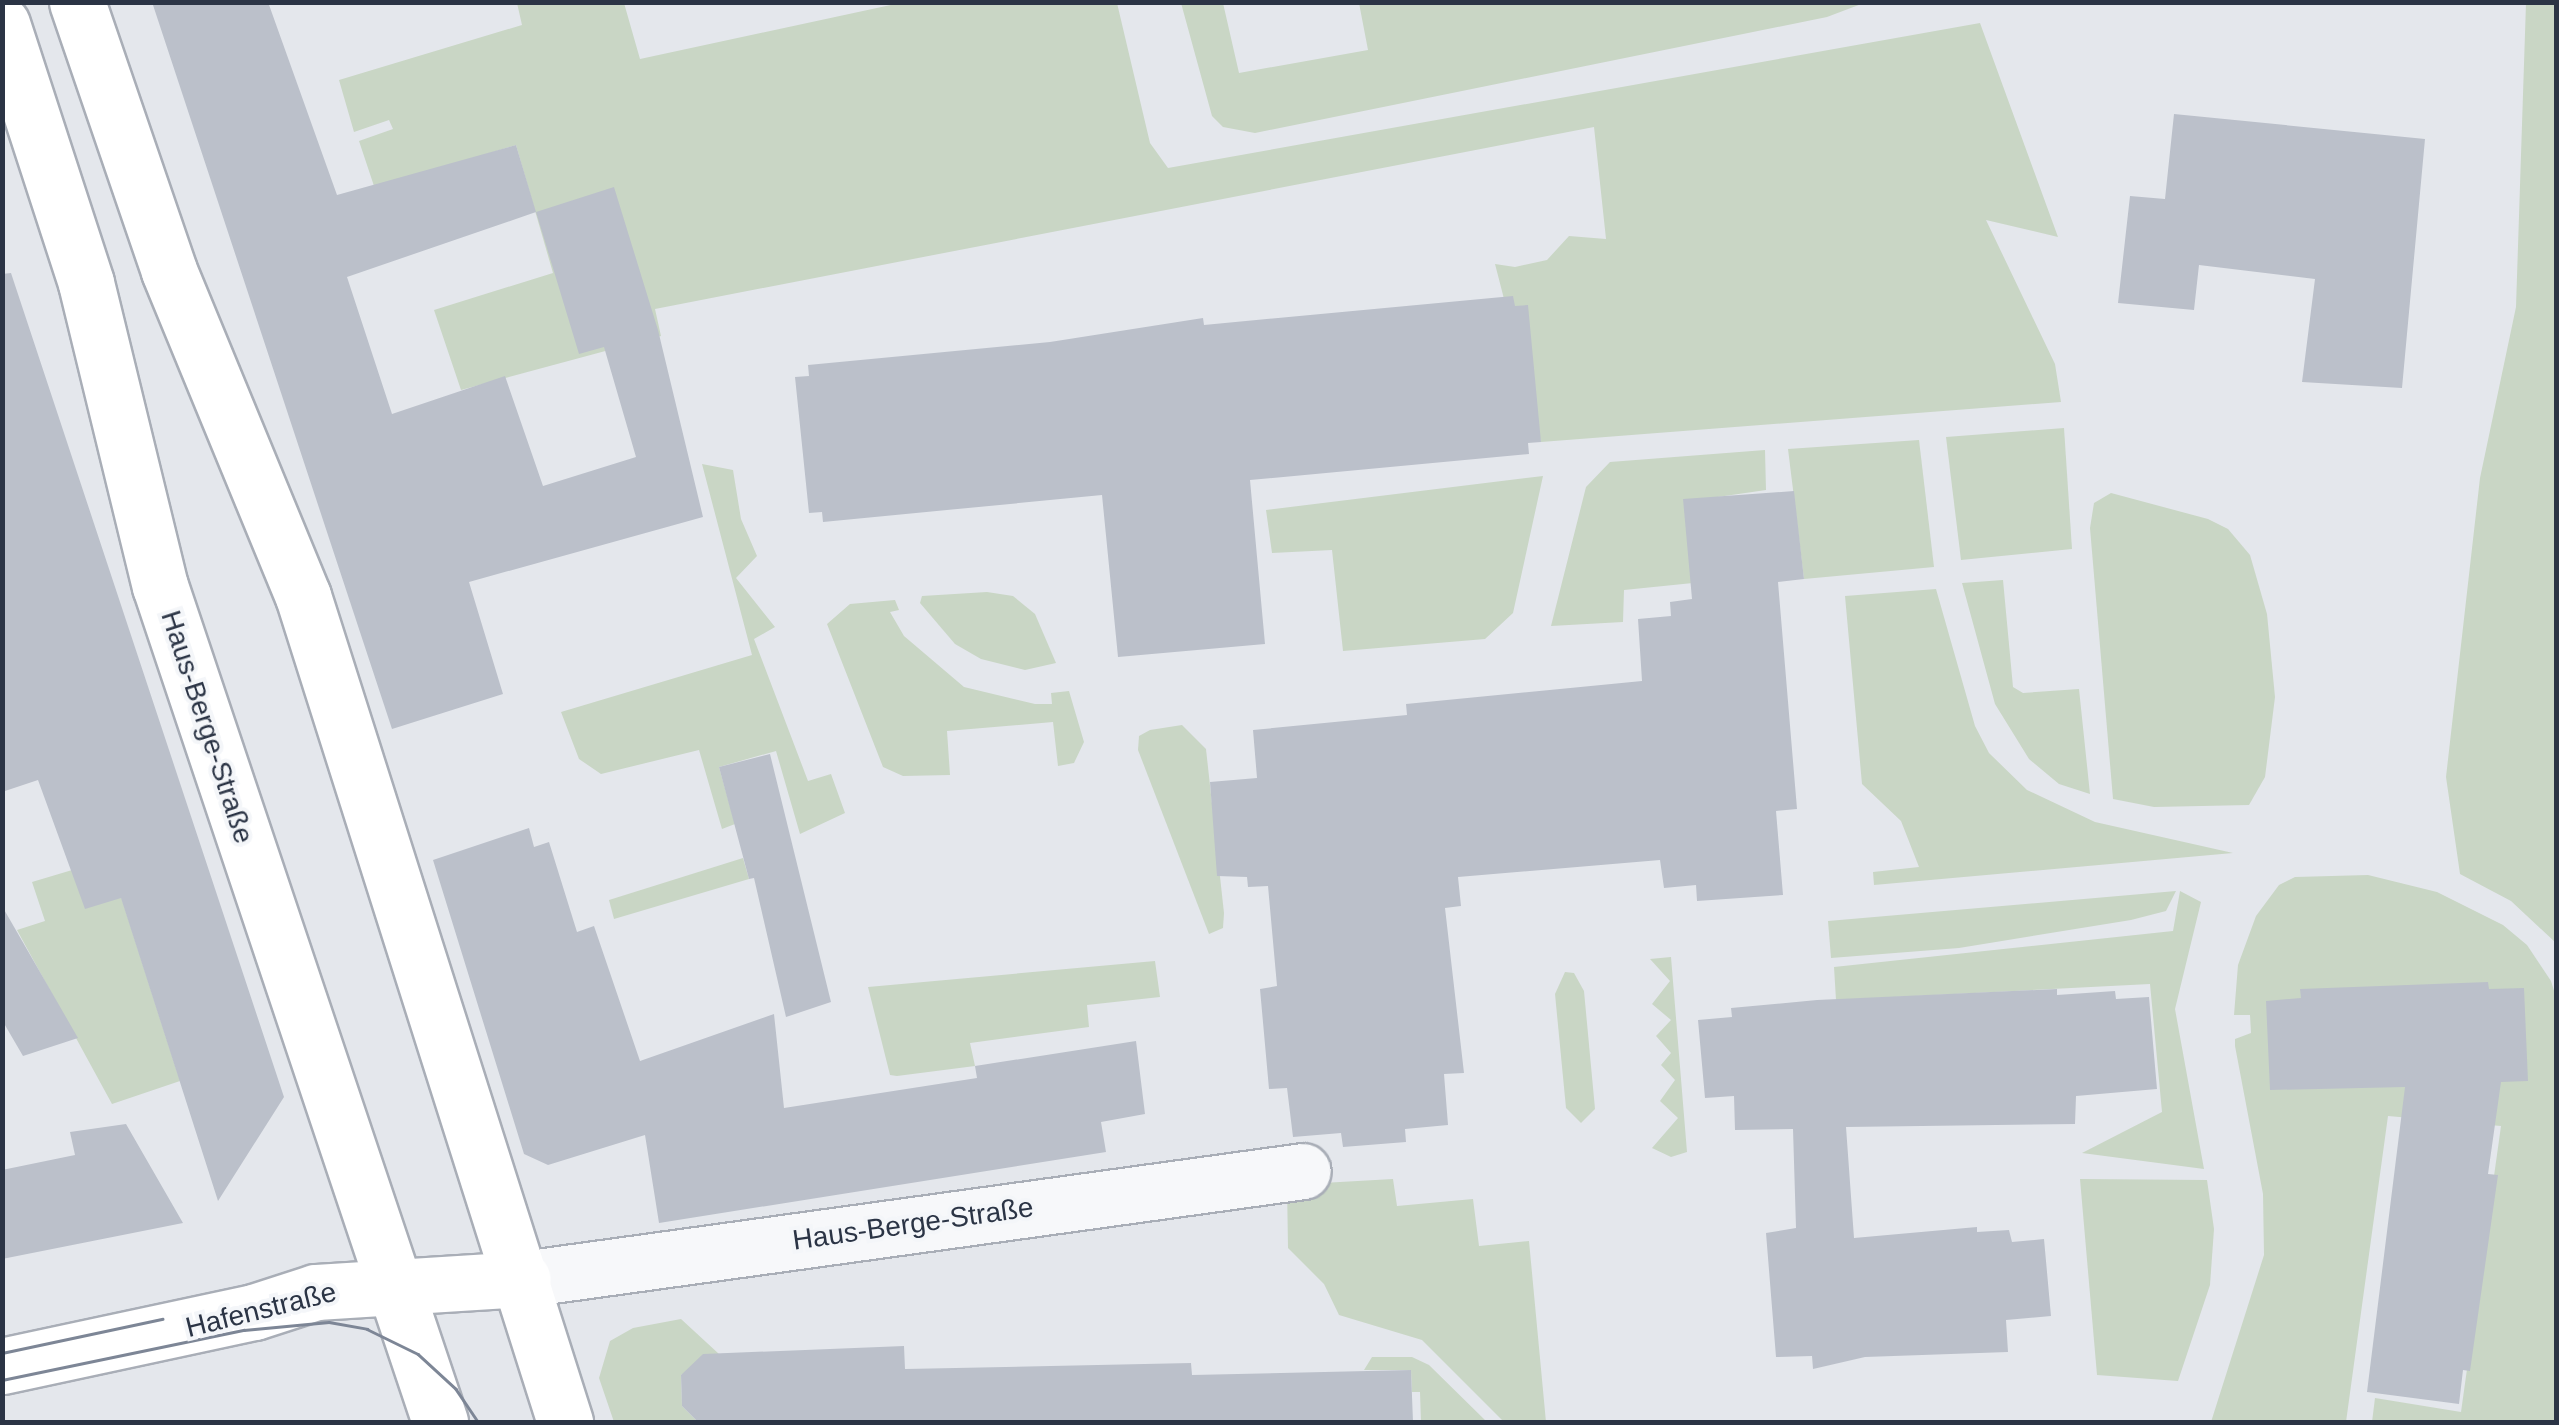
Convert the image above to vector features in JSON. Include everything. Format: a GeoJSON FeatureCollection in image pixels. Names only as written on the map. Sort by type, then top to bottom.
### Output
{"type":"FeatureCollection","features":[{"type":"Feature","properties":{"kind":"main road"},"geometry":{"type":"LineString","coordinates":[[77,2],[170,271],[303,596],[523,1279],[565,1422]]}},
{"type":"Feature","properties":{"kind":"main road","name":"Haus-Berge-Straße"},"geometry":{"type":"LineString","coordinates":[[2,24],[86,282],[160,586],[440,1422]]}},
{"type":"Feature","properties":{"kind":"main road","name":"Hafenstraße"},"geometry":{"type":"LineString","coordinates":[[2,1366],[254,1312],[316,1292],[394,1284],[523,1279]]}},
{"type":"Feature","properties":{"kind":"street","name":"Haus-Berge-Straße"},"geometry":{"type":"LineString","coordinates":[[523,1279],[1303,1171]]}},
{"type":"Feature","properties":{"kind":"green space"},"geometry":{"type":"Polygon","coordinates":[[[517,3],[624,3],[640,59],[900,3],[1117,3],[1150,143],[1168,168],[1980,23],[2058,237],[1986,220],[2055,364],[2061,402],[1541,442],[1495,264],[1515,267],[1547,260],[1569,236],[1606,239],[1594,127],[655,309],[661,336],[461,390],[434,310],[553,273],[516,145],[375,189],[359,141],[393,129],[389,120],[354,132],[339,80],[522,25],[517,3]]]}},
{"type":"Feature","properties":{"kind":"green space"},"geometry":{"type":"Polygon","coordinates":[[[1181,3],[1223,3],[1239,73],[1368,50],[1359,3],[1864,3],[1827,17],[1255,133],[1223,127],[1212,116],[1181,3]]]}},
{"type":"Feature","properties":{"kind":"green space"},"geometry":{"type":"Polygon","coordinates":[[[2526,3],[2556,3],[2556,943],[2511,901],[2460,874],[2446,777],[2480,478],[2516,307],[2526,3]]]}},
{"type":"Feature","properties":{"kind":"green space"},"geometry":{"type":"Polygon","coordinates":[[[2064,428],[2072,549],[1961,560],[1946,437],[2064,428]]]}},
{"type":"Feature","properties":{"kind":"green space"},"geometry":{"type":"Polygon","coordinates":[[[1919,440],[1934,567],[1804,579],[1788,449],[1919,440]]]}},
{"type":"Feature","properties":{"kind":"green space"},"geometry":{"type":"Polygon","coordinates":[[[1765,450],[1766,490],[1690,501],[1693,583],[1624,590],[1623,622],[1551,626],[1586,487],[1610,462],[1765,450]]]}},
{"type":"Feature","properties":{"kind":"green space"},"geometry":{"type":"Polygon","coordinates":[[[702,464],[733,470],[741,519],[757,556],[736,578],[775,627],[754,639],[808,781],[831,774],[845,813],[800,834],[776,751],[719,767],[735,824],[722,829],[699,750],[601,774],[579,759],[561,712],[752,655],[702,464]]]}},
{"type":"Feature","properties":{"kind":"green space"},"geometry":{"type":"Polygon","coordinates":[[[1543,476],[1513,613],[1485,639],[1343,651],[1332,550],[1272,553],[1266,510],[1543,476]]]}},
{"type":"Feature","properties":{"kind":"green space"},"geometry":{"type":"Polygon","coordinates":[[[2111,493],[2208,519],[2228,529],[2250,555],[2267,614],[2275,697],[2265,777],[2249,805],[2154,807],[2113,799],[2090,528],[2094,503],[2111,493]]]}},
{"type":"Feature","properties":{"kind":"green space"},"geometry":{"type":"Polygon","coordinates":[[[2003,580],[2013,687],[2023,693],[2079,689],[2090,794],[2059,784],[2029,759],[1995,704],[1962,583],[2003,580]]]}},
{"type":"Feature","properties":{"kind":"green space"},"geometry":{"type":"Polygon","coordinates":[[[1936,589],[1975,726],[1989,753],[2027,790],[2095,822],[2233,853],[1874,885],[1873,872],[1919,867],[1901,821],[1862,784],[1845,596],[1936,589]]]}},
{"type":"Feature","properties":{"kind":"green space"},"geometry":{"type":"Polygon","coordinates":[[[987,592],[1013,596],[1035,614],[1056,663],[1025,670],[981,659],[955,644],[920,603],[922,596],[987,592]]]}},
{"type":"Feature","properties":{"kind":"green space"},"geometry":{"type":"Polygon","coordinates":[[[895,600],[899,610],[890,612],[904,636],[964,687],[1035,704],[1052,704],[1051,693],[1069,691],[1084,742],[1074,763],[1058,766],[1053,722],[947,731],[950,775],[903,776],[883,767],[827,624],[850,604],[895,600]]]}},
{"type":"Feature","properties":{"kind":"green space"},"geometry":{"type":"Polygon","coordinates":[[[1182,725],[1206,749],[1224,913],[1223,928],[1209,934],[1138,750],[1139,736],[1150,730],[1182,725]]]}},
{"type":"Feature","properties":{"kind":"green space"},"geometry":{"type":"Polygon","coordinates":[[[743,858],[749,879],[614,919],[609,900],[743,858]]]}},
{"type":"Feature","properties":{"kind":"green space"},"geometry":{"type":"Polygon","coordinates":[[[109,859],[180,1081],[112,1104],[17,930],[45,921],[32,882],[109,859]]]}},
{"type":"Feature","properties":{"kind":"green space"},"geometry":{"type":"Polygon","coordinates":[[[2368,875],[2437,892],[2503,925],[2527,945],[2551,981],[2556,997],[2556,1422],[2372,1422],[2375,1398],[2461,1412],[2501,1126],[2388,1116],[2346,1422],[2211,1422],[2264,1255],[2263,1194],[2235,1046],[2235,1039],[2251,1033],[2250,1015],[2234,1015],[2238,965],[2256,916],[2279,885],[2295,877],[2368,875]]]}},
{"type":"Feature","properties":{"kind":"green space"},"geometry":{"type":"Polygon","coordinates":[[[2176,891],[2166,911],[2131,920],[1959,948],[1831,958],[1828,921],[2176,891]]]}},
{"type":"Feature","properties":{"kind":"green space"},"geometry":{"type":"Polygon","coordinates":[[[2180,891],[2201,902],[2175,1009],[2204,1169],[2082,1153],[2162,1112],[2150,984],[1836,1000],[1834,967],[2173,931],[2180,891]]]}},
{"type":"Feature","properties":{"kind":"green space"},"geometry":{"type":"Polygon","coordinates":[[[1671,957],[1687,1152],[1671,1157],[1652,1148],[1678,1118],[1660,1101],[1675,1080],[1661,1065],[1671,1053],[1656,1036],[1671,1020],[1652,1004],[1670,981],[1650,959],[1671,957]]]}},
{"type":"Feature","properties":{"kind":"green space"},"geometry":{"type":"Polygon","coordinates":[[[1155,961],[1160,997],[1087,1005],[1089,1027],[970,1043],[975,1066],[890,1075],[868,987],[1155,961]]]}},
{"type":"Feature","properties":{"kind":"green space"},"geometry":{"type":"Polygon","coordinates":[[[1565,972],[1574,973],[1584,991],[1595,1109],[1581,1123],[1566,1108],[1555,994],[1565,972]]]}},
{"type":"Feature","properties":{"kind":"green space"},"geometry":{"type":"Polygon","coordinates":[[[1393,1179],[1397,1206],[1473,1199],[1479,1246],[1529,1241],[1546,1422],[1504,1422],[1422,1340],[1339,1315],[1324,1284],[1288,1248],[1287,1185],[1393,1179]]]}},
{"type":"Feature","properties":{"kind":"green space"},"geometry":{"type":"Polygon","coordinates":[[[2080,1179],[2207,1180],[2214,1229],[2210,1285],[2178,1381],[2097,1375],[2080,1179]]]}},
{"type":"Feature","properties":{"kind":"green space"},"geometry":{"type":"Polygon","coordinates":[[[681,1319],[719,1354],[681,1375],[682,1406],[698,1422],[614,1422],[599,1378],[610,1341],[633,1328],[681,1319]]]}},
{"type":"Feature","properties":{"kind":"green space"},"geometry":{"type":"Polygon","coordinates":[[[1372,1357],[1412,1357],[1429,1365],[1487,1422],[1421,1422],[1420,1392],[1412,1392],[1411,1370],[1364,1370],[1372,1357]]]}},
{"type":"Feature","properties":{"kind":"building"},"geometry":{"type":"Polygon","coordinates":[[[152,2],[268,2],[337,195],[516,145],[536,212],[614,187],[658,330],[703,517],[469,582],[503,694],[392,729],[152,2]],[[536,212],[347,277],[392,414],[505,376],[543,486],[636,457],[604,347],[579,354],[536,212]]]}},
{"type":"Feature","properties":{"kind":"building"},"geometry":{"type":"Polygon","coordinates":[[[2174,114],[2425,139],[2402,388],[2302,382],[2315,279],[2199,265],[2194,310],[2118,303],[2130,196],[2165,199],[2174,114]]]}},
{"type":"Feature","properties":{"kind":"building"},"geometry":{"type":"Polygon","coordinates":[[[11,273],[284,1097],[218,1201],[121,898],[85,909],[38,780],[2,792],[2,274],[11,273]]]}},
{"type":"Feature","properties":{"kind":"building"},"geometry":{"type":"Polygon","coordinates":[[[1513,296],[1515,306],[1528,305],[1541,442],[1528,443],[1529,454],[1250,480],[1265,644],[1118,657],[1102,495],[823,522],[822,512],[809,513],[795,377],[809,376],[808,365],[1050,342],[1203,318],[1204,325],[1513,296]]]}},
{"type":"Feature","properties":{"kind":"building"},"geometry":{"type":"Polygon","coordinates":[[[1794,491],[1804,579],[1778,582],[1797,809],[1776,811],[1783,895],[1697,901],[1696,885],[1664,888],[1660,860],[1458,877],[1461,906],[1445,908],[1464,1073],[1444,1074],[1448,1125],[1405,1129],[1406,1142],[1343,1147],[1341,1133],[1293,1137],[1287,1088],[1269,1089],[1260,989],[1277,986],[1268,886],[1248,887],[1247,877],[1217,876],[1210,782],[1257,778],[1253,730],[1407,715],[1406,704],[1642,681],[1638,619],[1671,616],[1670,602],[1692,599],[1683,499],[1794,491]]]}},
{"type":"Feature","properties":{"kind":"building"},"geometry":{"type":"Polygon","coordinates":[[[770,754],[831,1002],[786,1017],[754,878],[749,879],[719,767],[770,754]]]}},
{"type":"Feature","properties":{"kind":"building"},"geometry":{"type":"Polygon","coordinates":[[[529,828],[534,847],[549,842],[577,932],[594,926],[640,1061],[774,1014],[784,1108],[977,1078],[975,1066],[1136,1041],[1145,1114],[1101,1122],[1106,1152],[659,1223],[645,1135],[548,1165],[524,1154],[433,860],[529,828]]]}},
{"type":"Feature","properties":{"kind":"building"},"geometry":{"type":"Polygon","coordinates":[[[2,906],[78,1038],[23,1056],[2,1020],[2,906]]]}},
{"type":"Feature","properties":{"kind":"building"},"geometry":{"type":"Polygon","coordinates":[[[2488,982],[2489,989],[2524,988],[2528,1081],[2501,1082],[2488,1174],[2498,1175],[2470,1371],[2463,1370],[2459,1404],[2367,1392],[2405,1087],[2270,1090],[2266,1001],[2301,998],[2300,989],[2488,982]]]}},
{"type":"Feature","properties":{"kind":"building"},"geometry":{"type":"Polygon","coordinates":[[[2057,989],[2057,995],[2115,991],[2116,999],[2149,997],[2157,1089],[2076,1096],[2075,1124],[1846,1127],[1854,1238],[1977,1227],[1977,1232],[2009,1230],[2012,1242],[2044,1239],[2051,1316],[2006,1320],[2008,1352],[1865,1357],[1813,1369],[1812,1356],[1776,1357],[1766,1233],[1796,1228],[1793,1129],[1735,1130],[1734,1096],[1705,1098],[1698,1020],[1732,1017],[1731,1008],[1817,1000],[2057,989]]]}},
{"type":"Feature","properties":{"kind":"building"},"geometry":{"type":"Polygon","coordinates":[[[126,1124],[183,1223],[2,1259],[2,1170],[75,1155],[70,1132],[126,1124]]]}},
{"type":"Feature","properties":{"kind":"building"},"geometry":{"type":"Polygon","coordinates":[[[904,1346],[905,1369],[1191,1363],[1192,1375],[1411,1370],[1413,1422],[698,1422],[682,1406],[681,1375],[703,1354],[904,1346]]]}},
{"type":"Feature","properties":{"kind":"tram line"},"geometry":{"type":"LineString","coordinates":[[2,1353],[162,1319]]}},
{"type":"Feature","properties":{"kind":"tram line"},"geometry":{"type":"LineString","coordinates":[[2,1380],[244,1330],[329,1322],[367,1329],[418,1354],[456,1389],[478,1422]]}}]}
